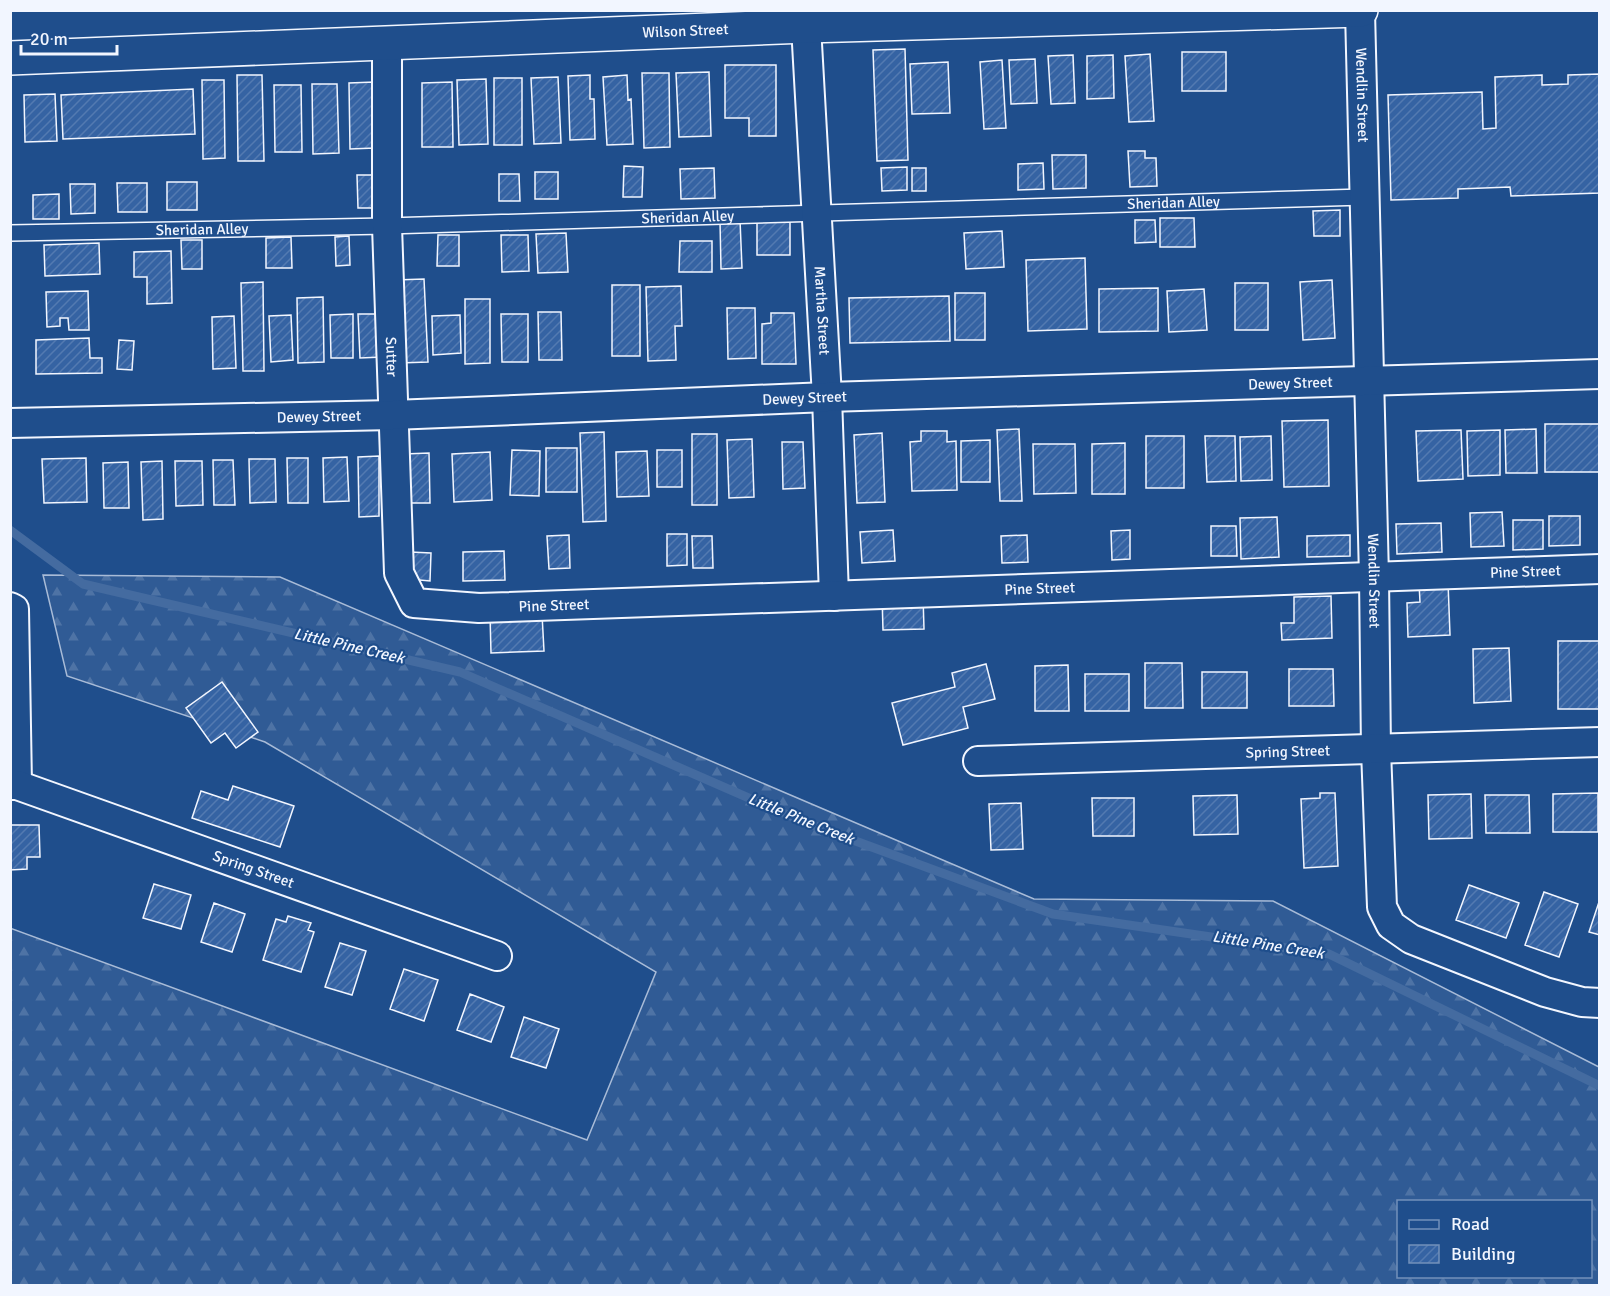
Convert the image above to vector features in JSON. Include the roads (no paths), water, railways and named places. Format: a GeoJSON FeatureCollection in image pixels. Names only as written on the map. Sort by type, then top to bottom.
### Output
{"type":"FeatureCollection","features":[{"type":"Feature","properties":{"kind":"street","name":"Wilson Street"},"geometry":{"type":"LineString","coordinates":[[10,58],[806,26],[892,17],[1361,10]]}},
{"type":"Feature","properties":{"kind":"street","name":"Wendlin Street"},"geometry":{"type":"LineString","coordinates":[[1361,10],[1376,750],[1382,907],[1391,925],[1411,939],[1545,992],[1582,1002],[1599,1003]]}},
{"type":"Feature","properties":{"kind":"street","name":"Martha Street"},"geometry":{"type":"LineString","coordinates":[[806,26],[827,397],[834,596]]}},
{"type":"Feature","properties":{"kind":"street","name":"Sutter"},"geometry":{"type":"LineString","coordinates":[[387,43],[387,226],[399,573],[414,603],[479,608]]}},
{"type":"Feature","properties":{"kind":"street","name":"Dewey Street"},"geometry":{"type":"LineString","coordinates":[[10,423],[393,415],[827,397],[1369,379],[1599,374]]}},
{"type":"Feature","properties":{"kind":"street","name":"Pine Street"},"geometry":{"type":"LineString","coordinates":[[479,608],[1599,569]]}},
{"type":"Feature","properties":{"kind":"street"},"geometry":{"type":"LineString","coordinates":[[12,609],[14,785]]}},
{"type":"Feature","properties":{"kind":"street","name":"Spring Street"},"geometry":{"type":"LineString","coordinates":[[978,761],[1599,742]]}},
{"type":"Feature","properties":{"kind":"street","name":"Spring Street"},"geometry":{"type":"LineString","coordinates":[[14,785],[497,956]]}},
{"type":"Feature","properties":{"kind":"lane","name":"Sheridan Alley"},"geometry":{"type":"LineString","coordinates":[[10,233],[387,226],[1364,197]]}},
{"type":"Feature","properties":{"kind":"waterway","name":"Little Pine Creek"},"geometry":{"type":"LineString","coordinates":[[10,530],[83,584],[460,672],[804,822],[1053,914],[1329,954],[1600,1086]]}}]}
